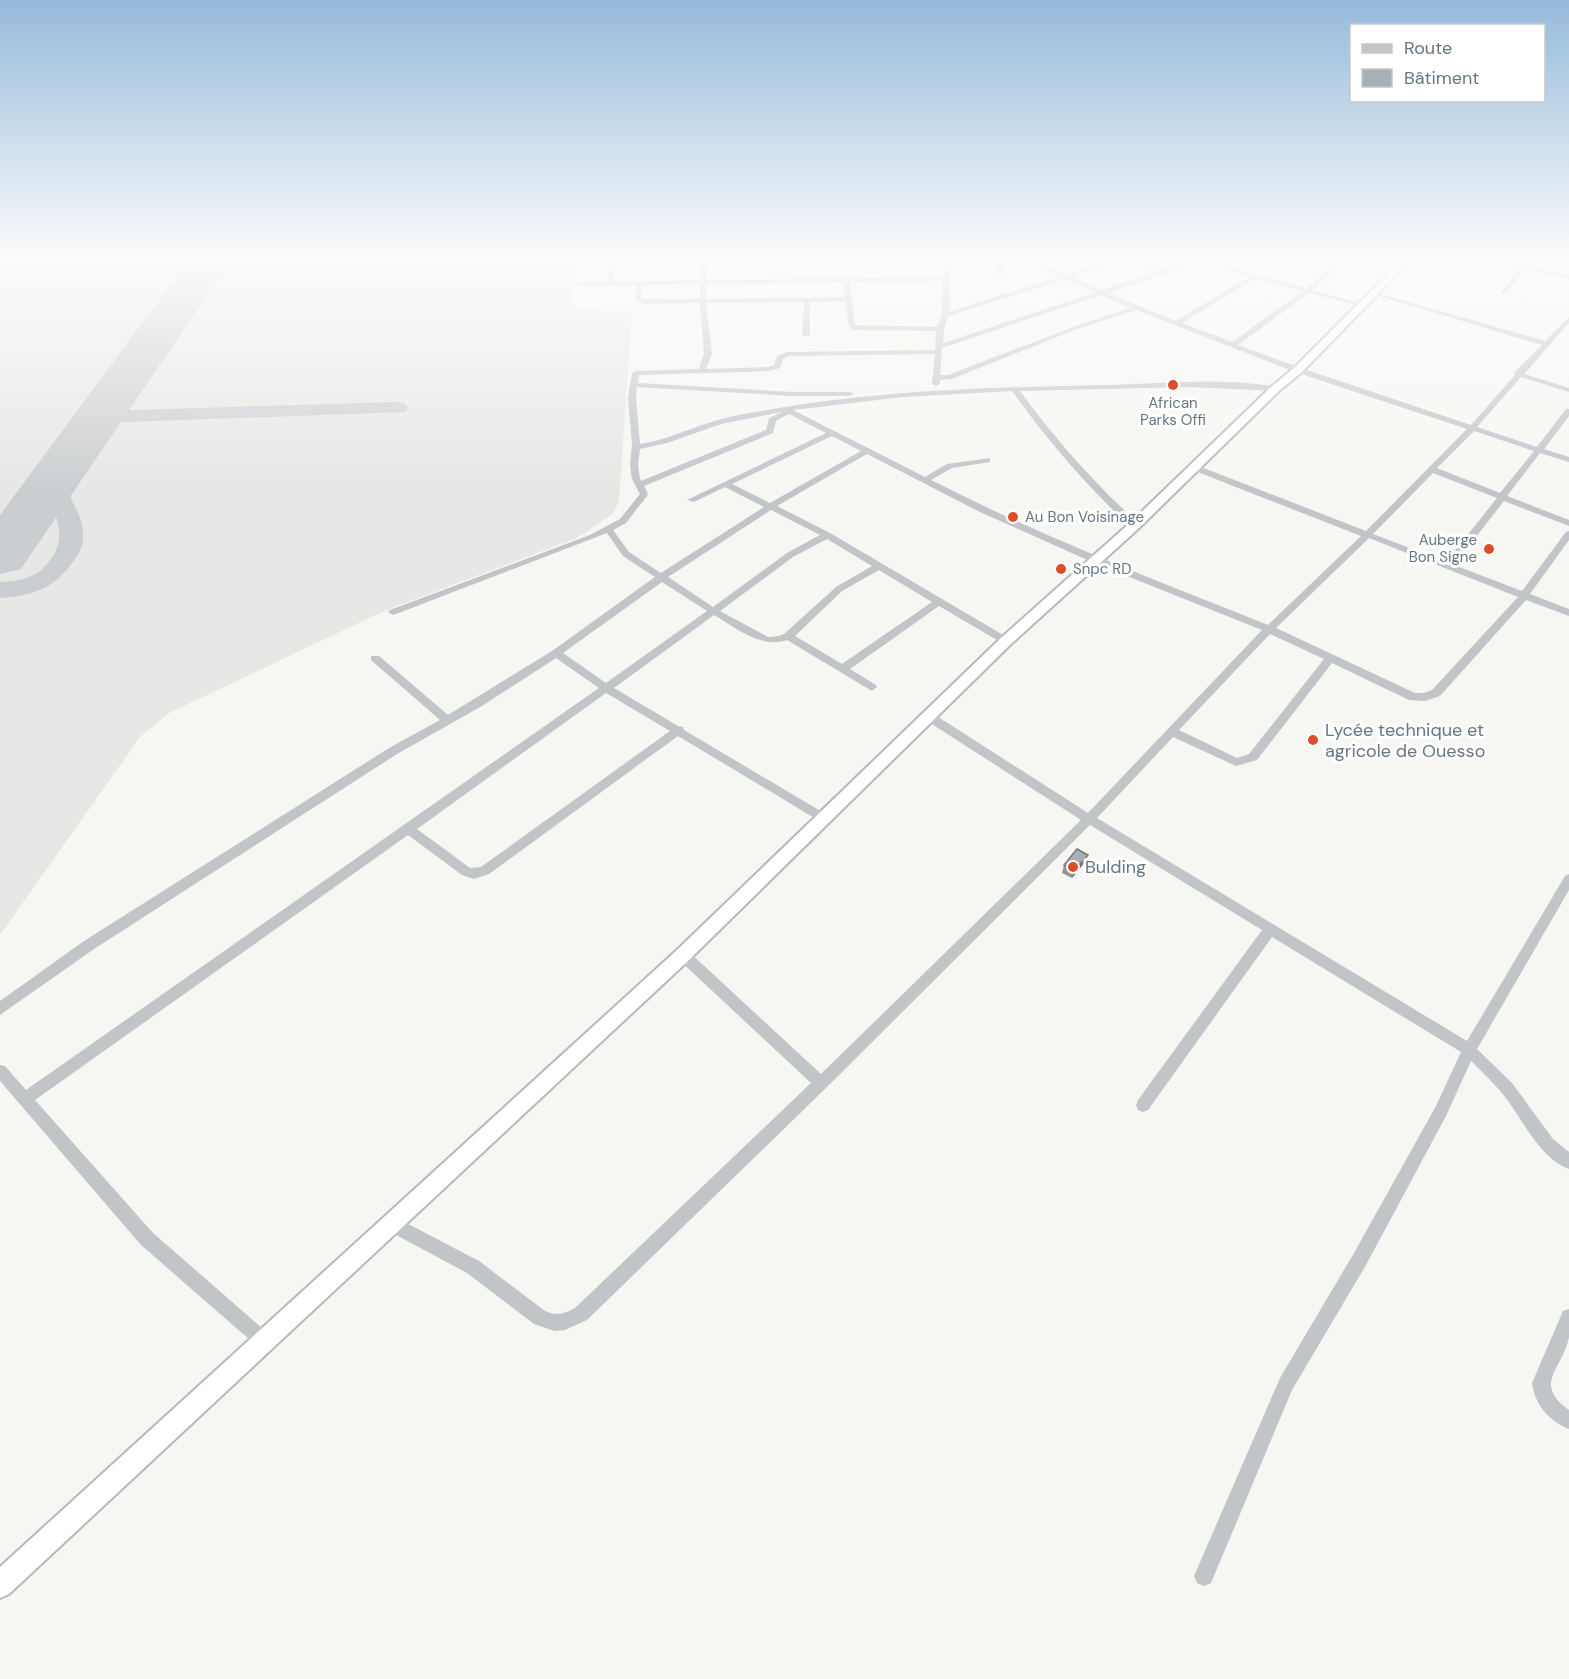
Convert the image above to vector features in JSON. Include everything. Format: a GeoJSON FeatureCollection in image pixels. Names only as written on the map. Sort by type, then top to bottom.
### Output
{"type":"FeatureCollection","features":[{"type":"Feature","properties":{"kind":"highway"},"geometry":{"type":"LineString","coordinates":[[0,1586],[263,1340],[683,954],[825,819],[1006,641],[1135,525],[1333,335]]}},
{"type":"Feature","properties":{"kind":"street"},"geometry":{"type":"LineString","coordinates":[[702,370],[708,354],[706,335]]}},
{"type":"Feature","properties":{"kind":"street"},"geometry":{"type":"LineString","coordinates":[[936,391],[939,335]]}},
{"type":"Feature","properties":{"kind":"street"},"geometry":{"type":"LineString","coordinates":[[393,612],[548,555],[623,521],[643,497],[643,490],[639,485],[634,465],[636,447],[632,398],[635,374],[639,372],[769,369],[777,366],[780,358],[787,354],[938,350],[980,335]]}},
{"type":"Feature","properties":{"kind":"street"},"geometry":{"type":"LineString","coordinates":[[936,378],[949,377],[1056,335]]}},
{"type":"Feature","properties":{"kind":"street"},"geometry":{"type":"LineString","coordinates":[[1209,335],[1298,370],[1569,460]]}},
{"type":"Feature","properties":{"kind":"street"},"geometry":{"type":"LineString","coordinates":[[1232,345],[1246,335]]}},
{"type":"Feature","properties":{"kind":"street"},"geometry":{"type":"LineString","coordinates":[[1513,335],[1547,344]]}},
{"type":"Feature","properties":{"kind":"street"},"geometry":{"type":"LineString","coordinates":[[391,1223],[473,1267],[540,1318],[554,1323],[566,1322],[581,1314],[821,1083],[1089,819],[1269,629],[1367,535],[1473,427],[1555,335]]}},
{"type":"Feature","properties":{"kind":"street"},"geometry":{"type":"LineString","coordinates":[[1518,375],[1569,390]]}},
{"type":"Feature","properties":{"kind":"street"},"geometry":{"type":"LineString","coordinates":[[635,385],[792,394],[898,394]]}},
{"type":"Feature","properties":{"kind":"street"},"geometry":{"type":"LineString","coordinates":[[636,447],[664,442],[717,423],[898,394],[1014,389],[1243,386],[1275,389]]}},
{"type":"Feature","properties":{"kind":"street"},"geometry":{"type":"LineString","coordinates":[[1014,389],[1048,434],[1095,487],[1135,525]]}},
{"type":"Feature","properties":{"kind":"street"},"geometry":{"type":"LineString","coordinates":[[787,410],[865,452],[983,510],[1095,560],[1269,629],[1413,697],[1425,697],[1436,693],[1524,596],[1569,534]]}},
{"type":"Feature","properties":{"kind":"street"},"geometry":{"type":"LineString","coordinates":[[639,485],[770,431],[772,420],[787,410]]}},
{"type":"Feature","properties":{"kind":"street"},"geometry":{"type":"LineString","coordinates":[[1449,565],[1569,411]]}},
{"type":"Feature","properties":{"kind":"street"},"geometry":{"type":"LineString","coordinates":[[691,500],[831,434]]}},
{"type":"Feature","properties":{"kind":"street"},"geometry":{"type":"LineString","coordinates":[[0,1009],[89,945],[393,751],[556,653],[663,576],[771,506],[865,452]]}},
{"type":"Feature","properties":{"kind":"street"},"geometry":{"type":"LineString","coordinates":[[926,480],[950,466],[987,460]]}},
{"type":"Feature","properties":{"kind":"street"},"geometry":{"type":"LineString","coordinates":[[1193,467],[1569,613]]}},
{"type":"Feature","properties":{"kind":"street"},"geometry":{"type":"LineString","coordinates":[[1431,469],[1569,523]]}},
{"type":"Feature","properties":{"kind":"street"},"geometry":{"type":"LineString","coordinates":[[725,484],[827,535],[1006,641]]}},
{"type":"Feature","properties":{"kind":"street"},"geometry":{"type":"LineString","coordinates":[[608,529],[626,554],[663,576],[713,611],[766,640],[788,636],[839,589],[878,566]]}},
{"type":"Feature","properties":{"kind":"street"},"geometry":{"type":"LineString","coordinates":[[26,1098],[608,688],[796,551],[827,535]]}},
{"type":"Feature","properties":{"kind":"street"},"geometry":{"type":"LineString","coordinates":[[843,669],[938,602]]}},
{"type":"Feature","properties":{"kind":"street"},"geometry":{"type":"LineString","coordinates":[[788,636],[872,687]]}},
{"type":"Feature","properties":{"kind":"street"},"geometry":{"type":"LineString","coordinates":[[556,653],[608,688],[825,819]]}},
{"type":"Feature","properties":{"kind":"street"},"geometry":{"type":"LineString","coordinates":[[375,658],[447,720]]}},
{"type":"Feature","properties":{"kind":"street"},"geometry":{"type":"LineString","coordinates":[[1171,731],[1236,762],[1253,757],[1331,658]]}},
{"type":"Feature","properties":{"kind":"street"},"geometry":{"type":"LineString","coordinates":[[928,716],[1089,819],[1469,1050],[1507,1088],[1548,1144],[1569,1162]]}},
{"type":"Feature","properties":{"kind":"street"},"geometry":{"type":"LineString","coordinates":[[409,829],[466,872],[474,874],[484,871],[679,730]]}},
{"type":"Feature","properties":{"kind":"street"},"geometry":{"type":"LineString","coordinates":[[1204,1576],[1286,1384],[1360,1259],[1436,1121],[1469,1050],[1564,900],[1569,879]]}},
{"type":"Feature","properties":{"kind":"street"},"geometry":{"type":"LineString","coordinates":[[1143,1105],[1270,929]]}},
{"type":"Feature","properties":{"kind":"street"},"geometry":{"type":"LineString","coordinates":[[683,954],[821,1083]]}},
{"type":"Feature","properties":{"kind":"street"},"geometry":{"type":"LineString","coordinates":[[0,1071],[147,1239],[263,1340]]}},
{"type":"Feature","properties":{"kind":"street"},"geometry":{"type":"LineString","coordinates":[[1569,1317],[1541,1383],[1542,1395],[1552,1408],[1569,1420]]}},
{"type":"Feature","properties":{"kind":"shaded area"},"geometry":{"type":"Polygon","coordinates":[[[0,335],[630,335],[619,501],[613,514],[577,538],[384,611],[169,713],[140,737],[0,935],[0,335]]]}},
{"type":"Feature","properties":{"kind":"building"},"geometry":{"type":"Polygon","coordinates":[[[1077,849],[1088,855],[1074,871],[1064,865],[1077,849]]]}},
{"type":"Feature","properties":{"kind":"taxiway"},"geometry":{"type":"LineString","coordinates":[[98,417],[398,408]]}},
{"type":"Feature","properties":{"kind":"taxiway"},"geometry":{"type":"LineString","coordinates":[[0,590],[29,587],[44,580],[57,568],[68,550],[71,531],[58,493],[56,476]]}},
{"type":"Feature","properties":{"kind":"taxiway"},"geometry":{"type":"LineString","coordinates":[[0,540],[18,530]]}},
{"type":"Feature","properties":{"kind":"runway"},"geometry":{"type":"LineString","coordinates":[[0,556],[156,335]]}},
{"type":"Feature","properties":{"kind":"place","name":"African Parks Offi"},"geometry":{"type":"Point","coordinates":[1173,385]}},
{"type":"Feature","properties":{"kind":"place","name":"Au Bon Voisinage"},"geometry":{"type":"Point","coordinates":[1013,517]}},
{"type":"Feature","properties":{"kind":"place","name":"Auberge Bon Signe"},"geometry":{"type":"Point","coordinates":[1489,549]}},
{"type":"Feature","properties":{"kind":"place","name":"Snpc RD"},"geometry":{"type":"Point","coordinates":[1061,569]}},
{"type":"Feature","properties":{"kind":"place","name":"Lycée technique et agricole de Ouesso"},"geometry":{"type":"Point","coordinates":[1313,740]}},
{"type":"Feature","properties":{"kind":"place","name":"Bulding"},"geometry":{"type":"Point","coordinates":[1073,867]}}]}
